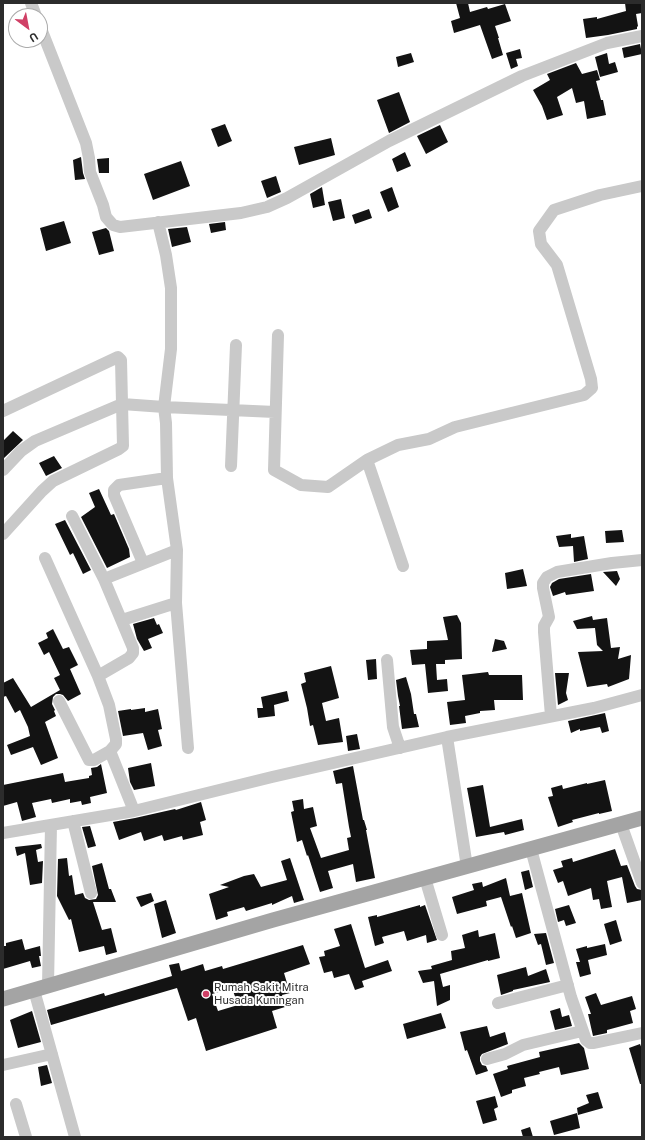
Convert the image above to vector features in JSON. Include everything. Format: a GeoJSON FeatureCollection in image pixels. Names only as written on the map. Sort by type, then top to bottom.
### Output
{"type":"FeatureCollection","features":[{"type":"Feature","properties":{"kind":"main road"},"geometry":{"type":"LineString","coordinates":[[3,999],[273,920],[642,818]]}},
{"type":"Feature","properties":{"kind":"street"},"geometry":{"type":"LineString","coordinates":[[48,46],[86,143],[90,172],[106,217],[113,225],[120,227],[241,213],[267,207],[287,198],[394,138],[522,76],[607,43],[642,36]]}},
{"type":"Feature","properties":{"kind":"street"},"geometry":{"type":"LineString","coordinates":[[278,335],[274,470],[301,485],[328,487],[367,460],[398,445],[429,439],[455,427],[584,395],[592,388],[591,379],[557,265],[541,244],[539,231],[554,210],[600,195],[642,186]]}},
{"type":"Feature","properties":{"kind":"street"},"geometry":{"type":"LineString","coordinates":[[158,222],[166,255],[171,288],[171,349],[164,407],[166,423],[167,478],[177,550],[176,603],[188,748]]}},
{"type":"Feature","properties":{"kind":"street"},"geometry":{"type":"LineString","coordinates":[[231,466],[236,345]]}},
{"type":"Feature","properties":{"kind":"street"},"geometry":{"type":"LineString","coordinates":[[3,411],[118,357],[122,362],[123,444],[121,448],[53,481],[3,534]]}},
{"type":"Feature","properties":{"kind":"street"},"geometry":{"type":"LineString","coordinates":[[3,470],[21,450],[35,441],[122,404],[275,412]]}},
{"type":"Feature","properties":{"kind":"street"},"geometry":{"type":"LineString","coordinates":[[367,460],[402,566]]}},
{"type":"Feature","properties":{"kind":"street"},"geometry":{"type":"LineString","coordinates":[[143,563],[114,495],[114,490],[119,485],[167,478]]}},
{"type":"Feature","properties":{"kind":"street"},"geometry":{"type":"LineString","coordinates":[[72,516],[104,579],[133,648],[133,653],[129,658],[98,676]]}},
{"type":"Feature","properties":{"kind":"street"},"geometry":{"type":"LineString","coordinates":[[104,579],[177,550]]}},
{"type":"Feature","properties":{"kind":"street"},"geometry":{"type":"LineString","coordinates":[[45,558],[98,676],[108,705],[116,739],[116,744],[110,751],[94,760],[89,760],[59,701]]}},
{"type":"Feature","properties":{"kind":"street"},"geometry":{"type":"LineString","coordinates":[[551,716],[544,646],[544,629],[549,619],[543,588],[545,580],[550,575],[557,572],[605,564],[642,560]]}},
{"type":"Feature","properties":{"kind":"street"},"geometry":{"type":"LineString","coordinates":[[122,620],[176,603]]}},
{"type":"Feature","properties":{"kind":"street"},"geometry":{"type":"LineString","coordinates":[[387,660],[393,727],[400,748]]}},
{"type":"Feature","properties":{"kind":"street"},"geometry":{"type":"LineString","coordinates":[[3,833],[134,811],[272,777],[447,737],[594,708],[642,695]]}},
{"type":"Feature","properties":{"kind":"street"},"geometry":{"type":"LineString","coordinates":[[447,737],[467,867]]}},
{"type":"Feature","properties":{"kind":"street"},"geometry":{"type":"LineString","coordinates":[[110,751],[134,811]]}},
{"type":"Feature","properties":{"kind":"street"},"geometry":{"type":"LineString","coordinates":[[73,821],[91,893]]}},
{"type":"Feature","properties":{"kind":"street"},"geometry":{"type":"LineString","coordinates":[[621,824],[642,883]]}},
{"type":"Feature","properties":{"kind":"street"},"geometry":{"type":"LineString","coordinates":[[51,825],[41,988],[52,1054],[75,1137]]}},
{"type":"Feature","properties":{"kind":"street"},"geometry":{"type":"LineString","coordinates":[[531,849],[568,985],[586,1040],[594,1043],[642,1033]]}},
{"type":"Feature","properties":{"kind":"street"},"geometry":{"type":"LineString","coordinates":[[425,878],[442,935]]}},
{"type":"Feature","properties":{"kind":"street"},"geometry":{"type":"LineString","coordinates":[[498,1003],[568,985]]}},
{"type":"Feature","properties":{"kind":"street"},"geometry":{"type":"LineString","coordinates":[[487,1060],[505,1054],[523,1045],[582,1031]]}},
{"type":"Feature","properties":{"kind":"street"},"geometry":{"type":"LineString","coordinates":[[3,1065],[52,1054]]}},
{"type":"Feature","properties":{"kind":"street"},"geometry":{"type":"LineString","coordinates":[[16,1104],[26,1137]]}},
{"type":"Feature","properties":{"kind":"building"},"geometry":{"type":"Polygon","coordinates":[[[456,3],[468,3],[470,12],[505,4],[511,21],[495,26],[503,55],[492,59],[480,25],[454,33],[451,21],[460,18],[456,3]]]}},
{"type":"Feature","properties":{"kind":"building"},"geometry":{"type":"Polygon","coordinates":[[[625,3],[642,3],[642,13],[636,14],[637,29],[586,38],[583,19],[597,17],[597,19],[626,11],[625,3]]]}},
{"type":"Feature","properties":{"kind":"building"},"geometry":{"type":"Polygon","coordinates":[[[640,44],[642,54],[624,58],[622,48],[640,44]]]}},
{"type":"Feature","properties":{"kind":"building"},"geometry":{"type":"Polygon","coordinates":[[[520,49],[522,58],[516,59],[518,66],[511,69],[506,53],[520,49]]]}},
{"type":"Feature","properties":{"kind":"building"},"geometry":{"type":"Polygon","coordinates":[[[411,53],[414,62],[398,67],[396,57],[411,53]]]}},
{"type":"Feature","properties":{"kind":"building"},"geometry":{"type":"Polygon","coordinates":[[[607,53],[609,64],[615,62],[618,72],[600,77],[595,57],[607,53]]]}},
{"type":"Feature","properties":{"kind":"building"},"geometry":{"type":"Polygon","coordinates":[[[576,63],[582,74],[597,70],[600,80],[596,81],[601,100],[603,100],[606,115],[587,119],[584,101],[576,103],[572,88],[557,97],[563,115],[547,120],[542,106],[533,90],[550,80],[547,74],[576,63]]]}},
{"type":"Feature","properties":{"kind":"building"},"geometry":{"type":"Polygon","coordinates":[[[399,92],[410,122],[389,133],[377,100],[399,92]]]}},
{"type":"Feature","properties":{"kind":"building"},"geometry":{"type":"Polygon","coordinates":[[[225,124],[232,141],[218,147],[211,129],[225,124]]]}},
{"type":"Feature","properties":{"kind":"building"},"geometry":{"type":"Polygon","coordinates":[[[440,125],[448,142],[426,154],[417,136],[440,125]]]}},
{"type":"Feature","properties":{"kind":"building"},"geometry":{"type":"Polygon","coordinates":[[[331,138],[335,155],[299,165],[294,147],[331,138]]]}},
{"type":"Feature","properties":{"kind":"building"},"geometry":{"type":"Polygon","coordinates":[[[405,152],[411,166],[397,172],[392,159],[405,152]]]}},
{"type":"Feature","properties":{"kind":"building"},"geometry":{"type":"Polygon","coordinates":[[[81,157],[85,179],[75,180],[73,160],[81,157]]]}},
{"type":"Feature","properties":{"kind":"building"},"geometry":{"type":"Polygon","coordinates":[[[109,158],[109,173],[99,173],[97,159],[109,158]]]}},
{"type":"Feature","properties":{"kind":"building"},"geometry":{"type":"Polygon","coordinates":[[[181,161],[190,186],[153,200],[144,174],[181,161]]]}},
{"type":"Feature","properties":{"kind":"building"},"geometry":{"type":"Polygon","coordinates":[[[276,176],[281,192],[267,198],[261,181],[276,176]]]}},
{"type":"Feature","properties":{"kind":"building"},"geometry":{"type":"Polygon","coordinates":[[[322,187],[325,205],[313,208],[310,194],[322,187]]]}},
{"type":"Feature","properties":{"kind":"building"},"geometry":{"type":"Polygon","coordinates":[[[392,187],[399,207],[388,212],[380,192],[392,187]]]}},
{"type":"Feature","properties":{"kind":"building"},"geometry":{"type":"Polygon","coordinates":[[[341,199],[345,218],[333,221],[328,202],[341,199]]]}},
{"type":"Feature","properties":{"kind":"building"},"geometry":{"type":"Polygon","coordinates":[[[369,209],[372,218],[355,224],[352,215],[369,209]]]}},
{"type":"Feature","properties":{"kind":"building"},"geometry":{"type":"Polygon","coordinates":[[[64,221],[71,243],[46,251],[40,228],[64,221]]]}},
{"type":"Feature","properties":{"kind":"building"},"geometry":{"type":"Polygon","coordinates":[[[225,222],[226,230],[211,233],[209,224],[225,222]]]}},
{"type":"Feature","properties":{"kind":"building"},"geometry":{"type":"Polygon","coordinates":[[[187,227],[191,242],[172,247],[168,229],[187,227]]]}},
{"type":"Feature","properties":{"kind":"building"},"geometry":{"type":"Polygon","coordinates":[[[106,228],[109,231],[114,251],[99,255],[92,232],[106,228]]]}},
{"type":"Feature","properties":{"kind":"building"},"geometry":{"type":"Polygon","coordinates":[[[13,431],[23,440],[3,459],[3,441],[13,431]]]}},
{"type":"Feature","properties":{"kind":"building"},"geometry":{"type":"Polygon","coordinates":[[[54,456],[62,468],[46,476],[39,463],[54,456]]]}},
{"type":"Feature","properties":{"kind":"building"},"geometry":{"type":"Polygon","coordinates":[[[99,489],[111,515],[114,514],[129,549],[130,557],[107,568],[81,517],[95,507],[89,493],[99,489]]]}},
{"type":"Feature","properties":{"kind":"building"},"geometry":{"type":"Polygon","coordinates":[[[65,520],[91,570],[83,574],[73,553],[70,555],[55,524],[65,520]]]}},
{"type":"Feature","properties":{"kind":"building"},"geometry":{"type":"Polygon","coordinates":[[[622,530],[624,542],[606,543],[605,531],[622,530]]]}},
{"type":"Feature","properties":{"kind":"building"},"geometry":{"type":"Polygon","coordinates":[[[571,534],[571,538],[584,536],[588,559],[574,562],[573,546],[559,547],[556,536],[571,534]]]}},
{"type":"Feature","properties":{"kind":"building"},"geometry":{"type":"Polygon","coordinates":[[[523,569],[527,586],[507,589],[505,573],[523,569]]]}},
{"type":"Feature","properties":{"kind":"building"},"geometry":{"type":"Polygon","coordinates":[[[617,571],[620,579],[616,586],[603,572],[617,571]]]}},
{"type":"Feature","properties":{"kind":"building"},"geometry":{"type":"Polygon","coordinates":[[[591,574],[594,591],[566,595],[565,592],[553,596],[550,587],[552,583],[559,579],[591,574]]]}},
{"type":"Feature","properties":{"kind":"building"},"geometry":{"type":"Polygon","coordinates":[[[457,615],[461,623],[462,659],[445,660],[445,664],[436,664],[437,680],[447,679],[448,691],[428,693],[425,664],[412,665],[410,650],[427,649],[427,641],[448,640],[443,617],[457,615]]]}},
{"type":"Feature","properties":{"kind":"building"},"geometry":{"type":"Polygon","coordinates":[[[592,616],[593,620],[607,618],[611,648],[620,647],[618,659],[631,655],[629,679],[608,687],[607,684],[587,687],[578,652],[603,651],[597,645],[595,628],[577,629],[573,621],[592,616]]]}},
{"type":"Feature","properties":{"kind":"building"},"geometry":{"type":"Polygon","coordinates":[[[154,618],[157,625],[159,624],[163,633],[148,639],[152,648],[144,651],[137,639],[133,624],[154,618]]]}},
{"type":"Feature","properties":{"kind":"building"},"geometry":{"type":"Polygon","coordinates":[[[53,629],[63,649],[69,647],[78,665],[70,669],[81,694],[68,701],[63,695],[60,694],[56,694],[53,697],[52,704],[56,716],[45,722],[58,758],[41,765],[33,747],[11,755],[7,745],[30,736],[28,727],[20,710],[15,713],[6,696],[3,697],[3,683],[13,678],[31,707],[60,690],[54,678],[60,675],[49,652],[44,655],[38,643],[48,638],[46,633],[53,629]]]}},
{"type":"Feature","properties":{"kind":"building"},"geometry":{"type":"Polygon","coordinates":[[[495,639],[504,641],[507,649],[492,652],[495,639]]]}},
{"type":"Feature","properties":{"kind":"building"},"geometry":{"type":"Polygon","coordinates":[[[376,659],[377,679],[368,680],[366,660],[376,659]]]}},
{"type":"Feature","properties":{"kind":"building"},"geometry":{"type":"Polygon","coordinates":[[[331,666],[339,698],[322,703],[326,721],[339,718],[343,742],[318,745],[313,725],[310,726],[301,684],[306,682],[304,673],[331,666]]]}},
{"type":"Feature","properties":{"kind":"building"},"geometry":{"type":"Polygon","coordinates":[[[488,672],[489,675],[522,675],[523,700],[494,700],[495,710],[480,711],[480,713],[465,716],[466,723],[450,725],[447,702],[465,700],[462,675],[488,672]]]}},
{"type":"Feature","properties":{"kind":"building"},"geometry":{"type":"Polygon","coordinates":[[[555,673],[569,673],[566,693],[568,700],[558,705],[555,673]]]}},
{"type":"Feature","properties":{"kind":"building"},"geometry":{"type":"Polygon","coordinates":[[[406,677],[411,694],[414,714],[416,714],[419,727],[402,729],[396,680],[406,677]]]}},
{"type":"Feature","properties":{"kind":"building"},"geometry":{"type":"Polygon","coordinates":[[[287,691],[289,701],[274,705],[275,716],[258,718],[257,708],[263,708],[261,697],[287,691]]]}},
{"type":"Feature","properties":{"kind":"building"},"geometry":{"type":"Polygon","coordinates":[[[145,708],[145,712],[158,709],[162,729],[158,730],[162,746],[148,750],[143,733],[123,736],[118,711],[145,708]]]}},
{"type":"Feature","properties":{"kind":"building"},"geometry":{"type":"Polygon","coordinates":[[[605,713],[609,731],[602,733],[600,727],[580,731],[580,729],[571,733],[568,721],[605,713]]]}},
{"type":"Feature","properties":{"kind":"building"},"geometry":{"type":"Polygon","coordinates":[[[357,734],[360,749],[348,751],[346,736],[357,734]]]}},
{"type":"Feature","properties":{"kind":"building"},"geometry":{"type":"Polygon","coordinates":[[[151,763],[155,786],[134,790],[130,782],[128,768],[151,763]]]}},
{"type":"Feature","properties":{"kind":"building"},"geometry":{"type":"Polygon","coordinates":[[[101,764],[107,793],[90,797],[91,803],[82,805],[81,801],[70,803],[70,799],[52,803],[51,799],[32,803],[36,817],[22,821],[17,802],[3,806],[3,785],[63,773],[65,782],[89,778],[89,776],[92,775],[91,768],[97,767],[101,764]]]}},
{"type":"Feature","properties":{"kind":"building"},"geometry":{"type":"Polygon","coordinates":[[[353,766],[363,820],[367,830],[375,878],[356,882],[353,864],[328,871],[333,888],[320,892],[302,840],[297,842],[291,812],[294,811],[292,801],[303,799],[304,809],[313,807],[317,826],[310,828],[321,858],[349,850],[347,838],[351,837],[342,783],[336,784],[333,771],[353,766]]]}},
{"type":"Feature","properties":{"kind":"building"},"geometry":{"type":"Polygon","coordinates":[[[605,780],[612,811],[572,820],[573,822],[558,827],[548,797],[553,796],[551,788],[562,785],[563,789],[605,780]]]}},
{"type":"Feature","properties":{"kind":"building"},"geometry":{"type":"Polygon","coordinates":[[[483,785],[490,827],[522,819],[524,830],[505,835],[504,832],[476,837],[467,788],[483,785]]]}},
{"type":"Feature","properties":{"kind":"building"},"geometry":{"type":"Polygon","coordinates":[[[201,802],[206,820],[200,822],[203,835],[183,840],[182,836],[164,841],[162,835],[144,841],[141,832],[119,840],[113,822],[176,810],[201,802]]]}},
{"type":"Feature","properties":{"kind":"building"},"geometry":{"type":"Polygon","coordinates":[[[90,826],[96,846],[88,848],[82,827],[90,826]]]}},
{"type":"Feature","properties":{"kind":"building"},"geometry":{"type":"Polygon","coordinates":[[[41,844],[42,848],[36,850],[38,862],[43,861],[42,883],[30,885],[25,853],[17,856],[15,847],[41,844]]]}},
{"type":"Feature","properties":{"kind":"building"},"geometry":{"type":"Polygon","coordinates":[[[615,849],[621,866],[627,865],[635,886],[637,889],[642,890],[642,900],[627,903],[622,877],[607,881],[612,907],[601,909],[599,899],[593,900],[591,888],[568,896],[563,881],[558,883],[553,870],[563,867],[561,861],[572,858],[573,862],[615,849]]]}},
{"type":"Feature","properties":{"kind":"building"},"geometry":{"type":"Polygon","coordinates":[[[67,858],[69,876],[72,875],[75,895],[83,893],[85,898],[89,900],[96,899],[98,895],[92,866],[102,863],[109,889],[111,889],[116,902],[93,902],[102,930],[111,928],[117,952],[106,955],[104,946],[79,952],[71,919],[69,920],[57,896],[58,859],[67,858]]]}},
{"type":"Feature","properties":{"kind":"building"},"geometry":{"type":"Polygon","coordinates":[[[290,858],[304,900],[294,903],[292,896],[272,905],[272,903],[246,911],[244,907],[227,912],[228,916],[216,920],[209,894],[229,887],[220,885],[254,874],[261,887],[287,880],[281,861],[290,858]]]}},
{"type":"Feature","properties":{"kind":"building"},"geometry":{"type":"Polygon","coordinates":[[[529,870],[533,887],[525,890],[521,872],[529,870]]]}},
{"type":"Feature","properties":{"kind":"building"},"geometry":{"type":"Polygon","coordinates":[[[506,878],[510,896],[522,893],[531,933],[516,938],[501,897],[486,901],[487,906],[457,914],[452,897],[474,890],[472,884],[482,882],[483,887],[506,878]]]}},
{"type":"Feature","properties":{"kind":"building"},"geometry":{"type":"Polygon","coordinates":[[[151,893],[154,901],[141,907],[136,897],[151,893]]]}},
{"type":"Feature","properties":{"kind":"building"},"geometry":{"type":"Polygon","coordinates":[[[166,900],[176,933],[162,938],[154,904],[166,900]]]}},
{"type":"Feature","properties":{"kind":"building"},"geometry":{"type":"Polygon","coordinates":[[[420,905],[420,907],[425,905],[437,940],[427,943],[426,935],[407,941],[404,931],[382,937],[384,943],[375,946],[368,917],[377,915],[377,917],[420,905]]]}},
{"type":"Feature","properties":{"kind":"building"},"geometry":{"type":"Polygon","coordinates":[[[569,905],[576,923],[566,926],[564,920],[558,922],[555,909],[569,905]]]}},
{"type":"Feature","properties":{"kind":"building"},"geometry":{"type":"Polygon","coordinates":[[[616,920],[622,941],[610,945],[604,924],[616,920]]]}},
{"type":"Feature","properties":{"kind":"building"},"geometry":{"type":"Polygon","coordinates":[[[351,924],[365,968],[388,960],[392,971],[362,981],[364,987],[355,990],[349,974],[334,978],[332,971],[324,973],[319,957],[325,956],[324,951],[340,946],[334,929],[351,924]]]}},
{"type":"Feature","properties":{"kind":"building"},"geometry":{"type":"Polygon","coordinates":[[[478,930],[479,937],[495,933],[500,958],[440,974],[443,987],[450,985],[450,1000],[437,1006],[434,981],[423,983],[418,971],[432,969],[431,966],[452,960],[451,951],[465,948],[462,935],[478,930]]]}},
{"type":"Feature","properties":{"kind":"building"},"geometry":{"type":"Polygon","coordinates":[[[546,933],[554,963],[546,965],[541,944],[538,945],[534,934],[546,933]]]}},
{"type":"Feature","properties":{"kind":"building"},"geometry":{"type":"Polygon","coordinates":[[[22,939],[25,950],[40,946],[41,956],[39,956],[41,966],[32,968],[30,961],[3,969],[3,946],[6,946],[6,943],[22,939]]]}},
{"type":"Feature","properties":{"kind":"building"},"geometry":{"type":"Polygon","coordinates":[[[605,944],[607,955],[588,960],[591,974],[580,977],[576,962],[580,962],[576,949],[605,944]]]}},
{"type":"Feature","properties":{"kind":"building"},"geometry":{"type":"Polygon","coordinates":[[[303,945],[310,964],[284,973],[290,993],[282,995],[285,1007],[272,1011],[277,1028],[206,1051],[196,1018],[188,1021],[177,988],[51,1025],[47,1010],[104,993],[105,996],[172,976],[169,965],[179,963],[181,971],[203,964],[205,971],[222,966],[223,969],[303,945]],[[232,988],[212,994],[218,1011],[238,1005],[232,988]]]}},
{"type":"Feature","properties":{"kind":"building"},"geometry":{"type":"Polygon","coordinates":[[[526,967],[528,976],[546,969],[550,982],[513,990],[501,995],[497,975],[526,967]]]}},
{"type":"Feature","properties":{"kind":"building"},"geometry":{"type":"Polygon","coordinates":[[[596,993],[601,1005],[632,996],[636,1009],[630,1011],[633,1023],[607,1030],[607,1033],[593,1036],[588,1014],[591,1014],[585,997],[596,993]]]}},
{"type":"Feature","properties":{"kind":"building"},"geometry":{"type":"Polygon","coordinates":[[[560,1008],[562,1017],[569,1015],[572,1026],[555,1030],[550,1011],[560,1008]]]}},
{"type":"Feature","properties":{"kind":"building"},"geometry":{"type":"Polygon","coordinates":[[[32,1011],[41,1042],[18,1048],[10,1020],[32,1011]]]}},
{"type":"Feature","properties":{"kind":"building"},"geometry":{"type":"Polygon","coordinates":[[[441,1013],[446,1028],[407,1039],[403,1024],[441,1013]]]}},
{"type":"Feature","properties":{"kind":"building"},"geometry":{"type":"Polygon","coordinates":[[[487,1026],[490,1037],[505,1032],[508,1044],[482,1054],[480,1061],[482,1065],[486,1066],[488,1071],[476,1075],[467,1050],[465,1051],[460,1032],[487,1026]]]}},
{"type":"Feature","properties":{"kind":"building"},"geometry":{"type":"Polygon","coordinates":[[[579,1043],[584,1048],[589,1069],[561,1075],[559,1067],[539,1072],[540,1074],[524,1078],[526,1086],[512,1090],[512,1093],[501,1097],[493,1074],[508,1069],[507,1066],[540,1057],[539,1052],[579,1043]]]}},
{"type":"Feature","properties":{"kind":"building"},"geometry":{"type":"Polygon","coordinates":[[[640,1044],[642,1049],[642,1084],[640,1084],[629,1048],[640,1044]]]}},
{"type":"Feature","properties":{"kind":"building"},"geometry":{"type":"Polygon","coordinates":[[[47,1065],[52,1083],[41,1086],[38,1067],[47,1065]]]}},
{"type":"Feature","properties":{"kind":"building"},"geometry":{"type":"Polygon","coordinates":[[[598,1092],[603,1108],[578,1115],[577,1108],[589,1103],[586,1095],[598,1092]]]}},
{"type":"Feature","properties":{"kind":"building"},"geometry":{"type":"Polygon","coordinates":[[[495,1096],[498,1107],[494,1109],[497,1120],[483,1124],[476,1101],[495,1096]]]}},
{"type":"Feature","properties":{"kind":"building"},"geometry":{"type":"Polygon","coordinates":[[[577,1113],[580,1128],[554,1135],[550,1121],[577,1113]]]}},
{"type":"Feature","properties":{"kind":"building"},"geometry":{"type":"Polygon","coordinates":[[[530,1127],[533,1137],[523,1137],[521,1130],[530,1127]]]}},
{"type":"Feature","properties":{"kind":"place","name":"Rumah Sakit Mitra Husada Kuningan"},"geometry":{"type":"Point","coordinates":[206,994]}}]}
